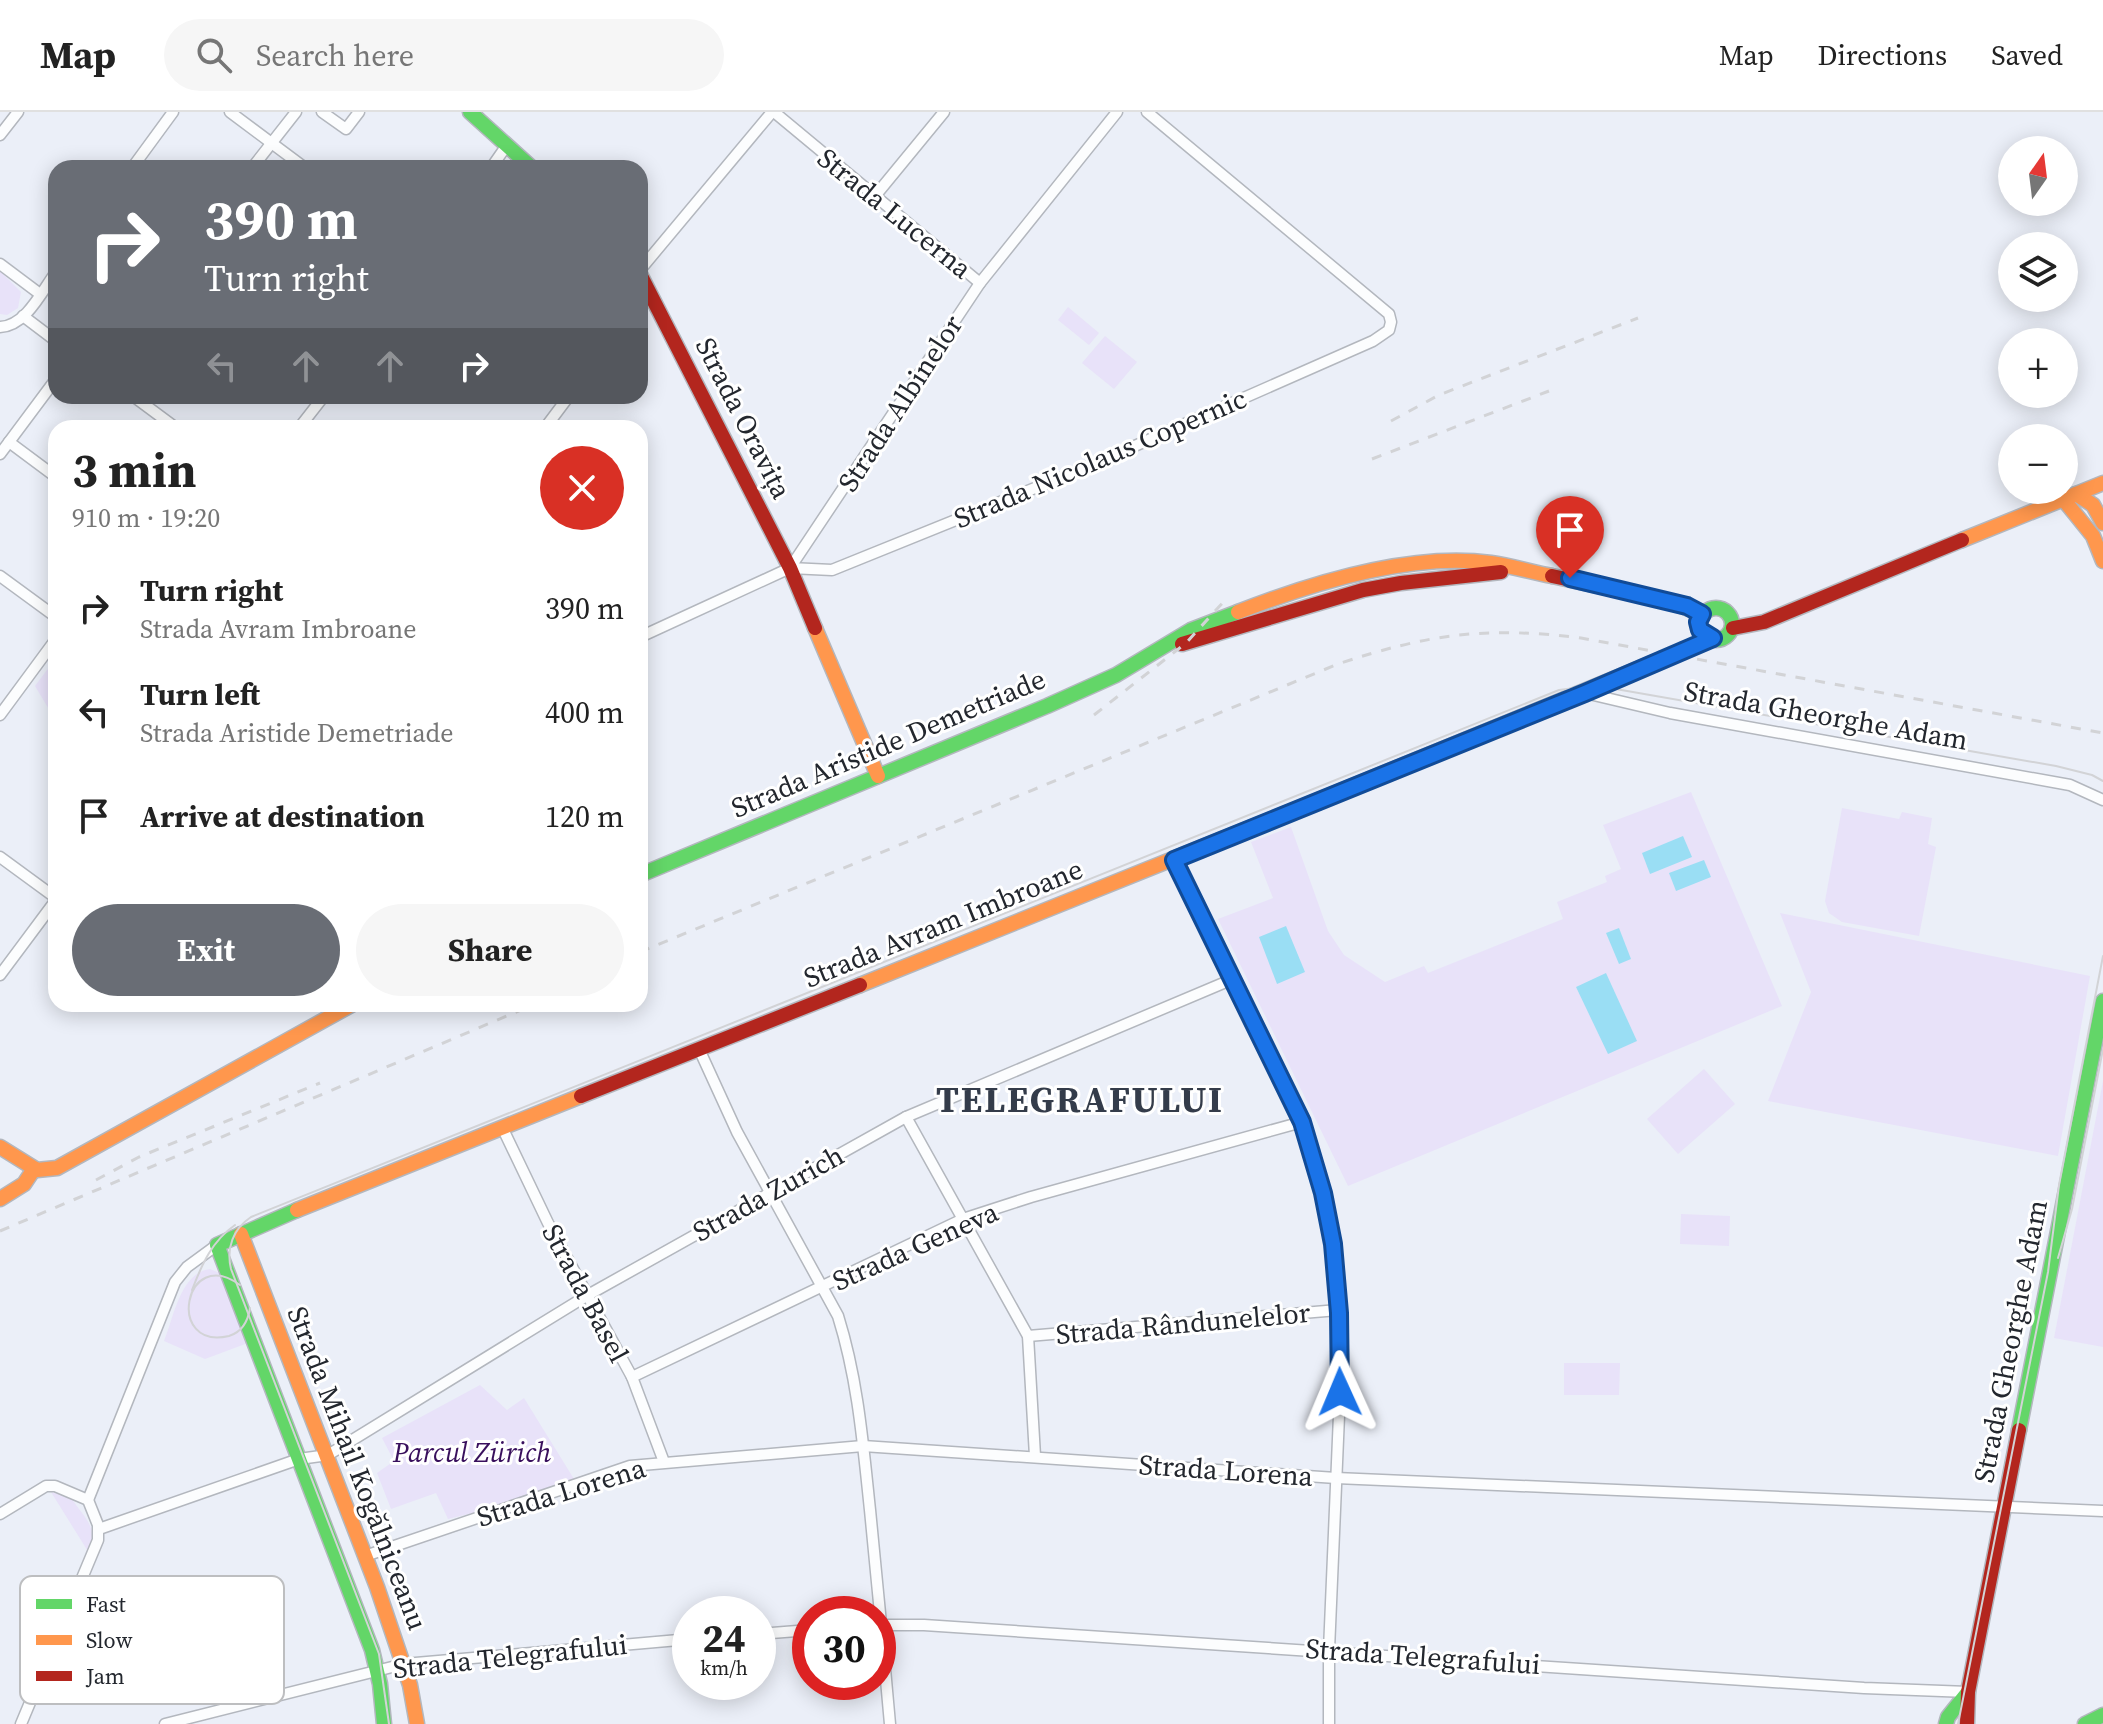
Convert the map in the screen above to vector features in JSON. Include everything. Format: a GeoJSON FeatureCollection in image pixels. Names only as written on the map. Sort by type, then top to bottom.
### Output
{"type":"FeatureCollection","features":[{"type":"Feature","properties":{"kind":"main road"},"geometry":{"type":"LineString","coordinates":[[470,112],[523,160]]}},
{"type":"Feature","properties":{"kind":"main road","name":"Strada Oravița"},"geometry":{"type":"LineString","coordinates":[[648,303],[790,568],[878,776]]}},
{"type":"Feature","properties":{"kind":"main road"},"geometry":{"type":"LineString","coordinates":[[2078,494],[2103,483]]}},
{"type":"Feature","properties":{"kind":"main road"},"geometry":{"type":"LineString","coordinates":[[2078,497],[2086,497],[2103,522]]}},
{"type":"Feature","properties":{"kind":"main road"},"geometry":{"type":"LineString","coordinates":[[1733,628],[1764,622],[2052,504]]}},
{"type":"Feature","properties":{"kind":"main road"},"geometry":{"type":"LineString","coordinates":[[2074,504],[2103,561]]}},
{"type":"Feature","properties":{"kind":"main road","name":"Strada Aristide Demetriade"},"geometry":{"type":"LineString","coordinates":[[648,872],[1089,687],[1154,654],[1363,590],[1448,577],[1526,571],[1669,601],[1701,622]]}},
{"type":"Feature","properties":{"kind":"main road"},"geometry":{"type":"LineString","coordinates":[[1688,649],[1701,622],[1710,609],[1720,610],[1731,618],[1733,628],[1728,637],[1713,638],[1701,622]]}},
{"type":"Feature","properties":{"kind":"main road","name":"Strada Avram Imbroane"},"geometry":{"type":"LineString","coordinates":[[217,1245],[502,1127],[1174,860],[1713,638]]}},
{"type":"Feature","properties":{"kind":"main road","name":"Strada Gheorghe Adam"},"geometry":{"type":"LineString","coordinates":[[1967,1724],[1968,1692],[2103,1001]]}},
{"type":"Feature","properties":{"kind":"main road"},"geometry":{"type":"LineString","coordinates":[[0,1147],[34,1169],[47,1170],[72,1160],[339,1012]]}},
{"type":"Feature","properties":{"kind":"main road"},"geometry":{"type":"LineString","coordinates":[[0,1199],[24,1184],[34,1169]]}},
{"type":"Feature","properties":{"kind":"main road","name":"Strada Mihail Kogălniceanu"},"geometry":{"type":"LineString","coordinates":[[241,1234],[328,1455],[404,1664],[417,1724]]}},
{"type":"Feature","properties":{"kind":"main road","name":"Strada Mihail Kogălniceanu"},"geometry":{"type":"LineString","coordinates":[[217,1245],[372,1650],[384,1724]]}},
{"type":"Feature","properties":{"kind":"main road","name":"Strada Gheorghe Adam"},"geometry":{"type":"LineString","coordinates":[[1946,1724],[1968,1692]]}},
{"type":"Feature","properties":{"kind":"main road"},"geometry":{"type":"LineString","coordinates":[[2085,1724],[2103,1715]]}},
{"type":"Feature","properties":{"kind":"street"},"geometry":{"type":"LineString","coordinates":[[0,135],[18,112]]}},
{"type":"Feature","properties":{"kind":"street"},"geometry":{"type":"LineString","coordinates":[[138,160],[173,112]]}},
{"type":"Feature","properties":{"kind":"street"},"geometry":{"type":"LineString","coordinates":[[230,112],[294,160]]}},
{"type":"Feature","properties":{"kind":"street"},"geometry":{"type":"LineString","coordinates":[[258,160],[296,112]]}},
{"type":"Feature","properties":{"kind":"street"},"geometry":{"type":"LineString","coordinates":[[322,112],[346,129],[359,112]]}},
{"type":"Feature","properties":{"kind":"street"},"geometry":{"type":"LineString","coordinates":[[648,262],[773,112]]}},
{"type":"Feature","properties":{"kind":"street","name":"Strada Lucerna"},"geometry":{"type":"LineString","coordinates":[[773,112],[980,283]]}},
{"type":"Feature","properties":{"kind":"street"},"geometry":{"type":"LineString","coordinates":[[875,196],[944,112]]}},
{"type":"Feature","properties":{"kind":"street","name":"Strada Albinelor"},"geometry":{"type":"LineString","coordinates":[[790,568],[980,283],[1117,112]]}},
{"type":"Feature","properties":{"kind":"street","name":"Strada Nicolaus Copernic"},"geometry":{"type":"LineString","coordinates":[[790,568],[832,570],[1087,467],[1373,341],[1389,330],[1389,314],[1147,112]]}},
{"type":"Feature","properties":{"kind":"street"},"geometry":{"type":"LineString","coordinates":[[497,160],[507,145]]}},
{"type":"Feature","properties":{"kind":"street"},"geometry":{"type":"LineString","coordinates":[[0,264],[40,294]]}},
{"type":"Feature","properties":{"kind":"street"},"geometry":{"type":"LineString","coordinates":[[0,327],[9,326],[23,316],[48,283]]}},
{"type":"Feature","properties":{"kind":"street"},"geometry":{"type":"LineString","coordinates":[[23,316],[48,335]]}},
{"type":"Feature","properties":{"kind":"street"},"geometry":{"type":"LineString","coordinates":[[0,454],[48,390]]}},
{"type":"Feature","properties":{"kind":"street"},"geometry":{"type":"LineString","coordinates":[[146,404],[166,420]]}},
{"type":"Feature","properties":{"kind":"street"},"geometry":{"type":"LineString","coordinates":[[9,442],[48,471]]}},
{"type":"Feature","properties":{"kind":"street"},"geometry":{"type":"LineString","coordinates":[[648,633],[790,568]]}},
{"type":"Feature","properties":{"kind":"street"},"geometry":{"type":"LineString","coordinates":[[0,576],[48,611]]}},
{"type":"Feature","properties":{"kind":"street"},"geometry":{"type":"LineString","coordinates":[[0,715],[48,650]]}},
{"type":"Feature","properties":{"kind":"street","name":"Strada Gheorghe Adam"},"geometry":{"type":"LineString","coordinates":[[1585,693],[1670,713],[2070,785],[2103,800]]}},
{"type":"Feature","properties":{"kind":"street"},"geometry":{"type":"LineString","coordinates":[[0,857],[48,893]]}},
{"type":"Feature","properties":{"kind":"street"},"geometry":{"type":"LineString","coordinates":[[1174,860],[1302,1122],[1331,1231],[1338,1310],[1340,1392],[1329,1650],[1329,1724]]}},
{"type":"Feature","properties":{"kind":"street"},"geometry":{"type":"LineString","coordinates":[[0,975],[48,910]]}},
{"type":"Feature","properties":{"kind":"street","name":"Strada Zurich"},"geometry":{"type":"LineString","coordinates":[[328,1455],[588,1295],[906,1117],[1233,979]]}},
{"type":"Feature","properties":{"kind":"street"},"geometry":{"type":"LineString","coordinates":[[699,1049],[737,1132],[838,1316],[856,1385],[877,1596]]}},
{"type":"Feature","properties":{"kind":"street"},"geometry":{"type":"LineString","coordinates":[[906,1117],[1028,1336],[1035,1456]]}},
{"type":"Feature","properties":{"kind":"street","name":"Strada Geneva"},"geometry":{"type":"LineString","coordinates":[[632,1377],[963,1219],[1031,1197],[1302,1122]]}},
{"type":"Feature","properties":{"kind":"street","name":"Strada Basel"},"geometry":{"type":"LineString","coordinates":[[502,1127],[548,1223],[632,1377],[664,1462]]}},
{"type":"Feature","properties":{"kind":"street"},"geometry":{"type":"LineString","coordinates":[[85,1576],[99,1529],[88,1500],[178,1278],[187,1267],[217,1245]]}},
{"type":"Feature","properties":{"kind":"street","name":"Strada Rândunelelor"},"geometry":{"type":"LineString","coordinates":[[1028,1336],[1338,1310]]}},
{"type":"Feature","properties":{"kind":"street","name":"Strada Lorena"},"geometry":{"type":"LineString","coordinates":[[365,1556],[630,1466],[863,1446],[1336,1478],[2103,1511]]}},
{"type":"Feature","properties":{"kind":"street"},"geometry":{"type":"LineString","coordinates":[[99,1529],[299,1459],[328,1455]]}},
{"type":"Feature","properties":{"kind":"street"},"geometry":{"type":"LineString","coordinates":[[0,1514],[49,1485],[88,1500]]}},
{"type":"Feature","properties":{"kind":"street","name":"Strada Telegrafului"},"geometry":{"type":"LineString","coordinates":[[896,1625],[1329,1650],[1864,1688],[1968,1692]]}},
{"type":"Feature","properties":{"kind":"street","name":"Strada Telegrafului"},"geometry":{"type":"LineString","coordinates":[[284,1694],[404,1664],[672,1641]]}},
{"type":"Feature","properties":{"kind":"street"},"geometry":{"type":"LineString","coordinates":[[888,1700],[890,1724]]}},
{"type":"Feature","properties":{"kind":"street"},"geometry":{"type":"LineString","coordinates":[[21,1724],[30,1704]]}},
{"type":"Feature","properties":{"kind":"street","name":"Strada Telegrafului"},"geometry":{"type":"LineString","coordinates":[[165,1724],[244,1704]]}},
{"type":"Feature","properties":{"kind":"green space"},"geometry":{"type":"Polygon","coordinates":[[[0,271],[21,292],[18,308],[7,315],[0,314],[0,271]]]}},
{"type":"Feature","properties":{"kind":"green space"},"geometry":{"type":"Polygon","coordinates":[[[1068,307],[1099,333],[1089,345],[1058,320],[1068,307]]]}},
{"type":"Feature","properties":{"kind":"green space"},"geometry":{"type":"Polygon","coordinates":[[[1105,336],[1137,362],[1114,389],[1082,363],[1105,336]]]}},
{"type":"Feature","properties":{"kind":"green space"},"geometry":{"type":"Polygon","coordinates":[[[48,669],[48,708],[35,686],[48,669]]]}},
{"type":"Feature","properties":{"kind":"green space"},"geometry":{"type":"Polygon","coordinates":[[[1691,792],[1782,1006],[1348,1186],[1218,919],[1273,898],[1251,842],[1291,827],[1328,931],[1344,955],[1385,982],[1424,966],[1428,973],[1563,919],[1557,902],[1607,882],[1605,876],[1621,869],[1603,825],[1691,792]]]}},
{"type":"Feature","properties":{"kind":"green space"},"geometry":{"type":"Polygon","coordinates":[[[1842,808],[1899,819],[1902,812],[1932,818],[1928,844],[1936,847],[1919,936],[1842,922],[1829,913],[1825,901],[1842,808]]]}},
{"type":"Feature","properties":{"kind":"green space"},"geometry":{"type":"Polygon","coordinates":[[[1780,913],[2090,976],[2058,1156],[1768,1101],[1811,992],[1780,913]]]}},
{"type":"Feature","properties":{"kind":"green space"},"geometry":{"type":"Polygon","coordinates":[[[1704,1069],[1735,1104],[1678,1154],[1647,1119],[1704,1069]]]}},
{"type":"Feature","properties":{"kind":"green space"},"geometry":{"type":"Polygon","coordinates":[[[2103,1081],[2103,1347],[2054,1338],[2103,1081]]]}},
{"type":"Feature","properties":{"kind":"green space"},"geometry":{"type":"Polygon","coordinates":[[[1681,1214],[1730,1216],[1729,1246],[1680,1244],[1681,1214]]]}},
{"type":"Feature","properties":{"kind":"green space"},"geometry":{"type":"Polygon","coordinates":[[[210,1269],[222,1274],[248,1343],[205,1359],[164,1341],[185,1287],[200,1272],[210,1269]]]}},
{"type":"Feature","properties":{"kind":"green space"},"geometry":{"type":"Polygon","coordinates":[[[1564,1363],[1620,1363],[1619,1395],[1564,1395],[1564,1363]]]}},
{"type":"Feature","properties":{"kind":"green space","name":"Parcul Zürich"},"geometry":{"type":"Polygon","coordinates":[[[480,1385],[507,1410],[524,1398],[574,1479],[485,1510],[448,1519],[436,1493],[391,1509],[377,1473],[394,1461],[382,1438],[480,1385]]]}},
{"type":"Feature","properties":{"kind":"green space"},"geometry":{"type":"Polygon","coordinates":[[[51,1492],[71,1498],[86,1518],[92,1536],[89,1553],[51,1492]]]}},
{"type":"Feature","properties":{"kind":"water"},"geometry":{"type":"Polygon","coordinates":[[[1683,836],[1692,857],[1650,874],[1642,853],[1683,836]]]}},
{"type":"Feature","properties":{"kind":"water"},"geometry":{"type":"Polygon","coordinates":[[[1704,860],[1711,877],[1676,891],[1669,873],[1704,860]]]}},
{"type":"Feature","properties":{"kind":"water"},"geometry":{"type":"Polygon","coordinates":[[[1286,926],[1305,972],[1277,984],[1259,937],[1286,926]]]}},
{"type":"Feature","properties":{"kind":"water"},"geometry":{"type":"Polygon","coordinates":[[[1619,928],[1631,959],[1619,964],[1606,933],[1619,928]]]}},
{"type":"Feature","properties":{"kind":"water"},"geometry":{"type":"Polygon","coordinates":[[[1606,973],[1637,1041],[1608,1054],[1576,987],[1606,973]]]}},
{"type":"Feature","properties":{"kind":"tram line"},"geometry":{"type":"LineString","coordinates":[[389,1724],[379,1654],[231,1269],[229,1254],[232,1240],[251,1217],[1559,690],[1610,688],[2056,766],[2103,781]]}},
{"type":"Feature","properties":{"kind":"tram line"},"geometry":{"type":"LineString","coordinates":[[1958,1724],[2048,1272],[2059,1185],[2103,956]]}},
{"type":"Feature","properties":{"kind":"tram line"},"geometry":{"type":"LineString","coordinates":[[2058,1258],[2072,1209],[2103,1049]]}},
{"type":"Feature","properties":{"kind":"tram line"},"geometry":{"type":"LineString","coordinates":[[192,1290],[209,1254],[220,1238],[235,1225]]}},
{"type":"Feature","properties":{"kind":"tram line"},"geometry":{"type":"LineString","coordinates":[[240,1285],[221,1276],[206,1278],[195,1287],[190,1301],[190,1316],[196,1329],[209,1336],[229,1336],[244,1325],[250,1308]]}},
{"type":"Feature","properties":{"kind":"railway"},"geometry":{"type":"LineString","coordinates":[[1391,421],[1439,395],[1638,318]]}},
{"type":"Feature","properties":{"kind":"railway"},"geometry":{"type":"LineString","coordinates":[[1372,459],[1549,391]]}},
{"type":"Feature","properties":{"kind":"railway"},"geometry":{"type":"LineString","coordinates":[[1094,715],[1186,643],[1227,598]]}},
{"type":"Feature","properties":{"kind":"railway"},"geometry":{"type":"LineString","coordinates":[[648,949],[1338,664],[1429,639],[1486,633],[1581,638],[2103,733]]}},
{"type":"Feature","properties":{"kind":"railway"},"geometry":{"type":"LineString","coordinates":[[0,1231],[516,1012]]}},
{"type":"Feature","properties":{"kind":"railway"},"geometry":{"type":"LineString","coordinates":[[96,1180],[139,1157],[320,1083]]}},
{"type":"Feature","properties":{"kind":"traffic: fast"},"geometry":{"type":"LineString","coordinates":[[470,112],[523,160]]}},
{"type":"Feature","properties":{"kind":"traffic: fast"},"geometry":{"type":"LineString","coordinates":[[1716,608],[1727,613],[1732,624],[1727,635],[1716,640],[1705,635],[1700,624],[1705,613],[1716,608]]}},
{"type":"Feature","properties":{"kind":"traffic: fast"},"geometry":{"type":"LineString","coordinates":[[648,872],[1047,706],[1116,675],[1191,630],[1238,612]]}},
{"type":"Feature","properties":{"kind":"traffic: fast"},"geometry":{"type":"LineString","coordinates":[[1287,813],[1713,638]]}},
{"type":"Feature","properties":{"kind":"traffic: fast"},"geometry":{"type":"LineString","coordinates":[[2019,1430],[2103,1001]]}},
{"type":"Feature","properties":{"kind":"traffic: fast"},"geometry":{"type":"LineString","coordinates":[[297,1210],[217,1245],[372,1650],[380,1684],[384,1724]]}},
{"type":"Feature","properties":{"kind":"traffic: fast"},"geometry":{"type":"LineString","coordinates":[[1946,1724],[1968,1692]]}},
{"type":"Feature","properties":{"kind":"traffic: fast"},"geometry":{"type":"LineString","coordinates":[[2085,1724],[2103,1715]]}},
{"type":"Feature","properties":{"kind":"traffic: slow"},"geometry":{"type":"LineString","coordinates":[[2078,493],[2103,483]]}},
{"type":"Feature","properties":{"kind":"traffic: slow"},"geometry":{"type":"LineString","coordinates":[[1962,540],[2076,494],[2093,505],[2103,523]]}},
{"type":"Feature","properties":{"kind":"traffic: slow"},"geometry":{"type":"LineString","coordinates":[[2067,504],[2093,536],[2103,561]]}},
{"type":"Feature","properties":{"kind":"traffic: slow"},"geometry":{"type":"LineString","coordinates":[[1238,612],[1362,572],[1428,562],[1491,563],[1552,576]]}},
{"type":"Feature","properties":{"kind":"traffic: slow"},"geometry":{"type":"LineString","coordinates":[[815,628],[878,776]]}},
{"type":"Feature","properties":{"kind":"traffic: slow"},"geometry":{"type":"LineString","coordinates":[[860,985],[1287,813]]}},
{"type":"Feature","properties":{"kind":"traffic: slow"},"geometry":{"type":"LineString","coordinates":[[0,1147],[37,1170],[57,1168],[339,1012]]}},
{"type":"Feature","properties":{"kind":"traffic: slow"},"geometry":{"type":"LineString","coordinates":[[297,1210],[581,1096]]}},
{"type":"Feature","properties":{"kind":"traffic: slow"},"geometry":{"type":"LineString","coordinates":[[0,1199],[24,1184],[34,1169]]}},
{"type":"Feature","properties":{"kind":"traffic: slow"},"geometry":{"type":"LineString","coordinates":[[241,1234],[377,1587],[410,1685],[417,1724]]}},
{"type":"Feature","properties":{"kind":"traffic: jam"},"geometry":{"type":"LineString","coordinates":[[648,290],[790,568],[815,628]]}},
{"type":"Feature","properties":{"kind":"traffic: jam"},"geometry":{"type":"LineString","coordinates":[[1733,628],[1764,622],[1962,540]]}},
{"type":"Feature","properties":{"kind":"traffic: jam"},"geometry":{"type":"LineString","coordinates":[[1182,644],[1363,590],[1501,572]]}},
{"type":"Feature","properties":{"kind":"traffic: jam"},"geometry":{"type":"LineString","coordinates":[[1552,576],[1669,601],[1702,614]]}},
{"type":"Feature","properties":{"kind":"traffic: jam"},"geometry":{"type":"LineString","coordinates":[[581,1096],[860,985]]}},
{"type":"Feature","properties":{"kind":"traffic: jam"},"geometry":{"type":"LineString","coordinates":[[1967,1724],[1968,1692],[2019,1430]]}},
{"type":"Feature","properties":{"kind":"district","name":"TELEGRAFULUI"},"geometry":{"type":"Point","coordinates":[1080,1099]}},
{"type":"Feature","properties":{"kind":"route"},"geometry":{"type":"LineString","coordinates":[[1340,1392],[1339,1313],[1333,1244],[1323,1193],[1302,1122],[1174,860],[1676,656],[1713,638],[1698,626],[1702,614],[1687,606],[1570,578]]}}]}
